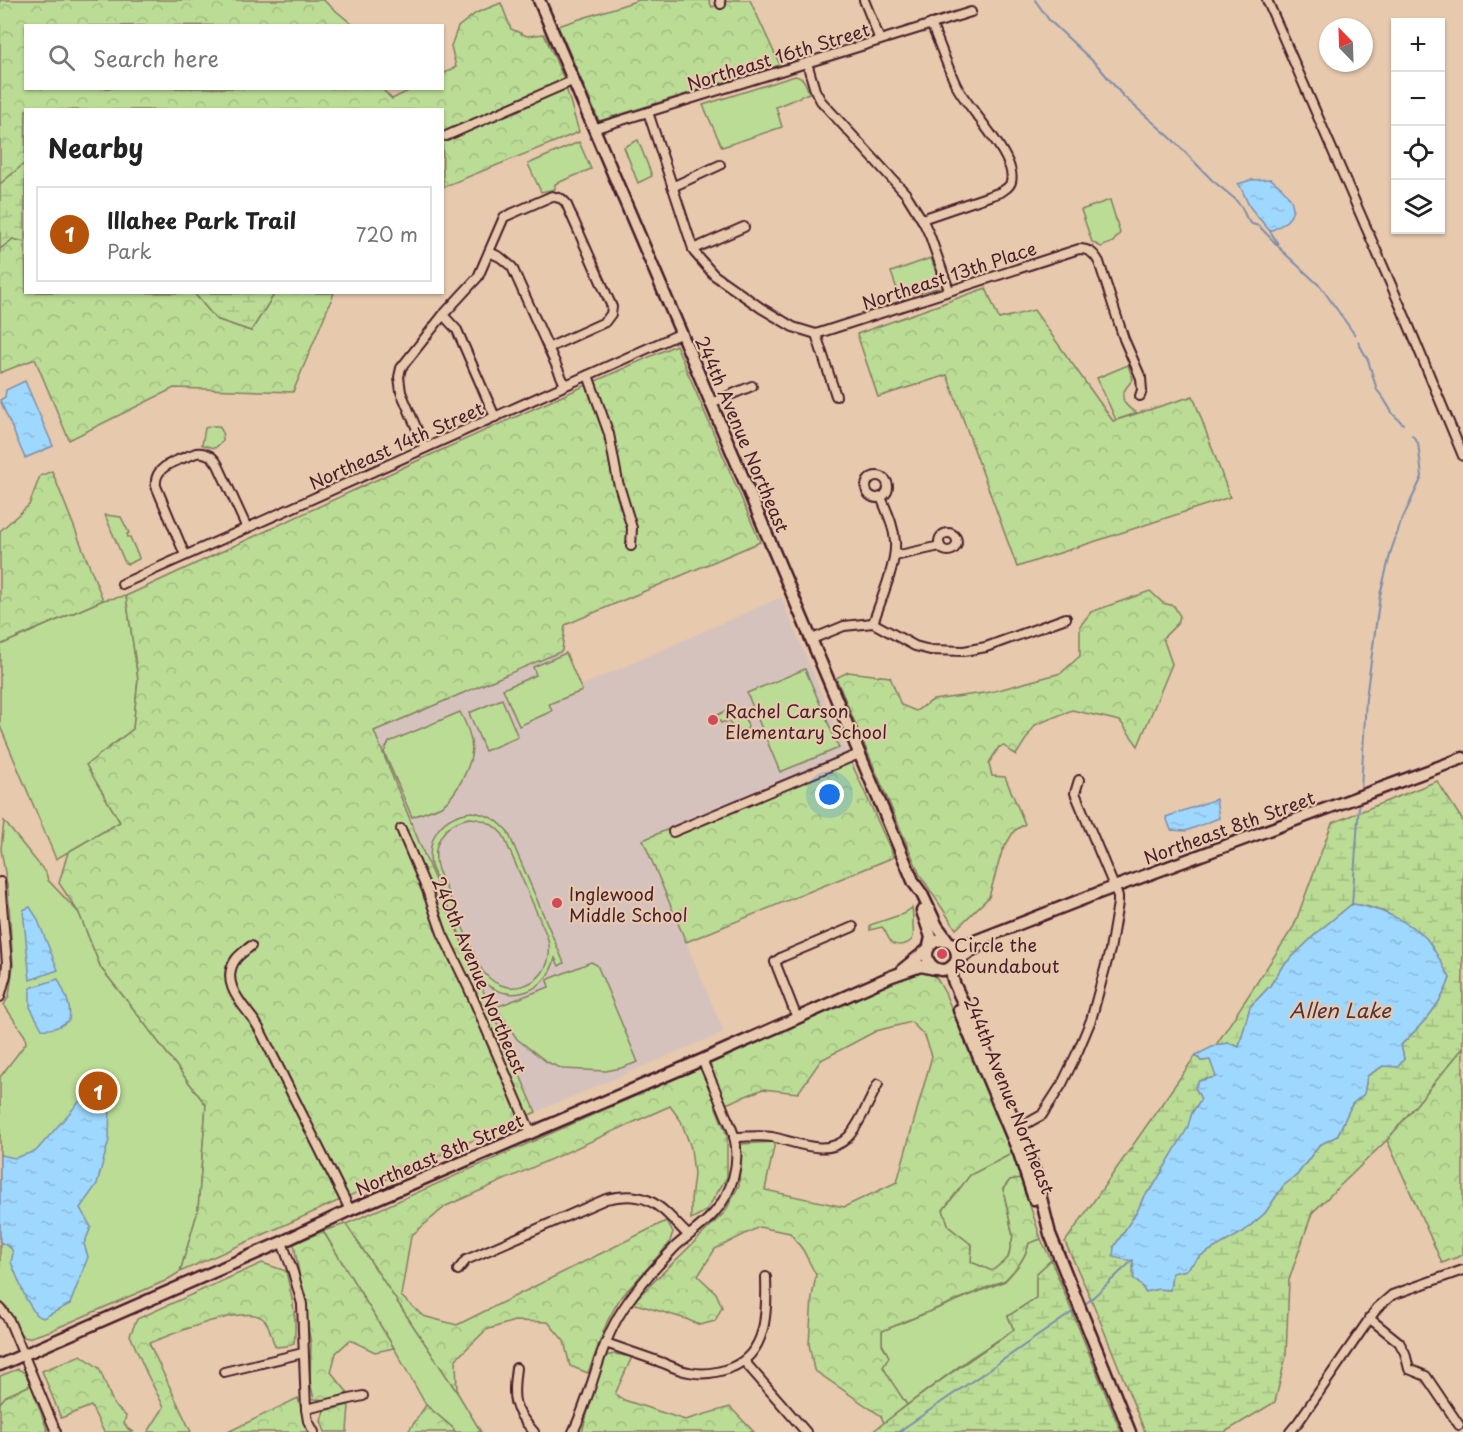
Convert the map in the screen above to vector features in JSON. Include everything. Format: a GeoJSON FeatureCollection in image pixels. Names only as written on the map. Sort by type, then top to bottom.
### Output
{"type":"FeatureCollection","features":[{"type":"Feature","properties":{"kind":"street","name":"244th Avenue Northeast"},"geometry":{"type":"LineString","coordinates":[[539,0],[914,883],[922,894],[937,926],[950,942]]}},
{"type":"Feature","properties":{"kind":"street"},"geometry":{"type":"LineString","coordinates":[[864,0],[880,40]]}},
{"type":"Feature","properties":{"kind":"street"},"geometry":{"type":"LineString","coordinates":[[1267,0],[1463,456]]}},
{"type":"Feature","properties":{"kind":"street","name":"Northeast 16th Street"},"geometry":{"type":"LineString","coordinates":[[593,129],[971,12]]}},
{"type":"Feature","properties":{"kind":"street"},"geometry":{"type":"LineString","coordinates":[[922,219],[1001,192],[1012,181],[1010,168],[1003,152],[957,86],[931,24]]}},
{"type":"Feature","properties":{"kind":"street"},"geometry":{"type":"LineString","coordinates":[[807,63],[815,90],[821,101],[906,195],[922,219],[949,290]]}},
{"type":"Feature","properties":{"kind":"street"},"geometry":{"type":"LineString","coordinates":[[446,136],[572,81]]}},
{"type":"Feature","properties":{"kind":"street"},"geometry":{"type":"LineString","coordinates":[[648,112],[694,252],[714,275],[761,308],[793,327],[816,334],[836,396]]}},
{"type":"Feature","properties":{"kind":"street"},"geometry":{"type":"LineString","coordinates":[[672,187],[720,165]]}},
{"type":"Feature","properties":{"kind":"street"},"geometry":{"type":"LineString","coordinates":[[425,448],[401,392],[399,377],[401,368],[443,315],[478,277],[504,217],[552,196],[566,203],[612,307],[605,322],[548,348]]}},
{"type":"Feature","properties":{"kind":"street"},"geometry":{"type":"LineString","coordinates":[[693,249],[744,227]]}},
{"type":"Feature","properties":{"kind":"street","name":"Northeast 13th Place"},"geometry":{"type":"LineString","coordinates":[[816,334],[1079,249],[1086,249],[1099,262],[1124,339],[1141,378],[1140,396]]}},
{"type":"Feature","properties":{"kind":"street"},"geometry":{"type":"LineString","coordinates":[[489,252],[500,257],[512,267],[565,385]]}},
{"type":"Feature","properties":{"kind":"street"},"geometry":{"type":"LineString","coordinates":[[443,315],[457,330],[495,417]]}},
{"type":"Feature","properties":{"kind":"street","name":"Northeast 14th Street"},"geometry":{"type":"LineString","coordinates":[[122,584],[682,333]]}},
{"type":"Feature","properties":{"kind":"street"},"geometry":{"type":"LineString","coordinates":[[588,375],[609,434],[618,482],[632,528],[631,546]]}},
{"type":"Feature","properties":{"kind":"street"},"geometry":{"type":"LineString","coordinates":[[711,403],[752,386]]}},
{"type":"Feature","properties":{"kind":"street"},"geometry":{"type":"LineString","coordinates":[[185,555],[156,486],[155,479],[161,468],[196,453],[209,454],[218,465],[246,528]]}},
{"type":"Feature","properties":{"kind":"street"},"geometry":{"type":"LineString","coordinates":[[873,623],[895,556],[896,543],[892,524],[880,497]]}},
{"type":"Feature","properties":{"kind":"street"},"geometry":{"type":"LineString","coordinates":[[895,556],[940,546]]}},
{"type":"Feature","properties":{"kind":"street"},"geometry":{"type":"LineString","coordinates":[[812,639],[844,626],[873,623],[915,646],[930,650],[964,651],[986,646],[1066,618]]}},
{"type":"Feature","properties":{"kind":"street"},"geometry":{"type":"LineString","coordinates":[[673,832],[859,754]]}},
{"type":"Feature","properties":{"kind":"street","name":"Northeast 8th Street"},"geometry":{"type":"LineString","coordinates":[[950,942],[960,945],[970,943],[1114,887],[1463,758]]}},
{"type":"Feature","properties":{"kind":"street"},"geometry":{"type":"LineString","coordinates":[[1014,1130],[1042,1115],[1062,1084],[1091,1020],[1110,950],[1118,896],[1075,793],[1079,780]]}},
{"type":"Feature","properties":{"kind":"street","name":"240th Avenue Northeast"},"geometry":{"type":"LineString","coordinates":[[401,829],[427,890],[442,933],[469,989],[531,1133]]}},
{"type":"Feature","properties":{"kind":"street"},"geometry":{"type":"LineString","coordinates":[[0,882],[7,963],[0,997]]}},
{"type":"Feature","properties":{"kind":"street","name":"244th Avenue Northeast"},"geometry":{"type":"LineString","coordinates":[[914,883],[915,896],[931,937],[928,948]]}},
{"type":"Feature","properties":{"kind":"street"},"geometry":{"type":"LineString","coordinates":[[797,1018],[775,962],[853,927]]}},
{"type":"Feature","properties":{"kind":"street","name":"Northeast 8th Street"},"geometry":{"type":"LineString","coordinates":[[955,963],[1007,929]]}},
{"type":"Feature","properties":{"kind":"street"},"geometry":{"type":"LineString","coordinates":[[936,941],[950,942],[957,951],[955,963],[946,970],[937,969],[928,962],[928,948],[936,941]]}},
{"type":"Feature","properties":{"kind":"street"},"geometry":{"type":"LineString","coordinates":[[251,946],[234,962],[230,973],[230,983],[239,1001],[263,1036],[350,1210]]}},
{"type":"Feature","properties":{"kind":"street","name":"Northeast 8th Street"},"geometry":{"type":"LineString","coordinates":[[892,976],[928,948]]}},
{"type":"Feature","properties":{"kind":"street","name":"244th Avenue Northeast"},"geometry":{"type":"LineString","coordinates":[[955,963],[952,976],[954,983],[985,1051],[1030,1171],[1052,1239],[1130,1432]]}},
{"type":"Feature","properties":{"kind":"street","name":"Northeast 8th Street"},"geometry":{"type":"LineString","coordinates":[[0,1365],[350,1210],[702,1060],[892,976],[921,966],[937,969]]}},
{"type":"Feature","properties":{"kind":"street","name":"244th Avenue Northeast"},"geometry":{"type":"LineString","coordinates":[[937,969],[953,996],[1014,1130]]}},
{"type":"Feature","properties":{"kind":"street"},"geometry":{"type":"LineString","coordinates":[[573,1432],[584,1409],[598,1360],[622,1311],[661,1262],[688,1235],[714,1214],[728,1193],[734,1176],[735,1137],[702,1060]]}},
{"type":"Feature","properties":{"kind":"street"},"geometry":{"type":"LineString","coordinates":[[735,1137],[770,1137],[813,1147],[832,1147],[840,1144],[852,1133],[878,1084]]}},
{"type":"Feature","properties":{"kind":"street"},"geometry":{"type":"LineString","coordinates":[[458,1270],[466,1260],[606,1199],[616,1197],[636,1196],[650,1200],[657,1204],[688,1235]]}},
{"type":"Feature","properties":{"kind":"street"},"geometry":{"type":"LineString","coordinates":[[282,1242],[302,1304],[306,1409],[308,1421],[314,1432]]}},
{"type":"Feature","properties":{"kind":"street"},"geometry":{"type":"LineString","coordinates":[[1290,1432],[1377,1308],[1392,1295],[1463,1270]]}},
{"type":"Feature","properties":{"kind":"street"},"geometry":{"type":"LineString","coordinates":[[606,1343],[686,1372],[722,1371],[744,1361],[760,1340],[766,1312],[766,1277]]}},
{"type":"Feature","properties":{"kind":"street"},"geometry":{"type":"LineString","coordinates":[[0,1308],[9,1320],[56,1432]]}},
{"type":"Feature","properties":{"kind":"street"},"geometry":{"type":"LineString","coordinates":[[1369,1318],[1399,1342],[1405,1353],[1409,1369],[1426,1376],[1459,1425]]}},
{"type":"Feature","properties":{"kind":"street"},"geometry":{"type":"LineString","coordinates":[[224,1372],[303,1353]]}},
{"type":"Feature","properties":{"kind":"street"},"geometry":{"type":"LineString","coordinates":[[744,1361],[806,1432]]}},
{"type":"Feature","properties":{"kind":"street"},"geometry":{"type":"LineString","coordinates":[[516,1368],[513,1388],[516,1408],[534,1432]]}},
{"type":"Feature","properties":{"kind":"street"},"geometry":{"type":"LineString","coordinates":[[306,1409],[363,1396]]}},
{"type":"Feature","properties":{"kind":"shaded area","name":"Inglewood Middle School"},"geometry":{"type":"Polygon","coordinates":[[[781,597],[847,753],[643,840],[724,1032],[536,1112],[428,864],[374,731],[562,651],[578,687],[781,597]]]}},
{"type":"Feature","properties":{"kind":"green space"},"geometry":{"type":"Polygon","coordinates":[[[0,0],[323,0],[352,24],[24,24],[24,90],[383,90],[392,99],[410,90],[444,90],[444,73],[456,67],[451,46],[458,27],[476,13],[501,3],[511,29],[527,36],[544,34],[563,77],[579,132],[444,187],[444,108],[24,108],[24,164],[0,184],[0,0]]]}},
{"type":"Feature","properties":{"kind":"green space"},"geometry":{"type":"Polygon","coordinates":[[[639,0],[709,0],[712,7],[733,0],[750,0],[780,65],[599,121],[558,26],[639,0]]]}},
{"type":"Feature","properties":{"kind":"green space"},"geometry":{"type":"Polygon","coordinates":[[[795,76],[803,80],[809,93],[776,107],[782,127],[722,147],[703,105],[795,76]]]}},
{"type":"Feature","properties":{"kind":"green space"},"geometry":{"type":"Polygon","coordinates":[[[638,140],[652,176],[638,183],[624,147],[638,140]]]}},
{"type":"Feature","properties":{"kind":"green space"},"geometry":{"type":"Polygon","coordinates":[[[579,142],[591,169],[555,184],[555,189],[541,192],[528,164],[579,142]]]}},
{"type":"Feature","properties":{"kind":"green space"},"geometry":{"type":"Polygon","coordinates":[[[24,164],[24,242],[13,239],[0,249],[0,184],[24,164]]]}},
{"type":"Feature","properties":{"kind":"green space"},"geometry":{"type":"Polygon","coordinates":[[[1110,200],[1120,233],[1113,242],[1101,247],[1092,242],[1081,210],[1110,200]]]}},
{"type":"Feature","properties":{"kind":"green space"},"geometry":{"type":"Polygon","coordinates":[[[13,239],[24,242],[24,294],[195,294],[216,319],[251,331],[274,294],[334,294],[293,392],[174,388],[69,440],[35,359],[0,373],[0,249],[13,239]]]}},
{"type":"Feature","properties":{"kind":"green space"},"geometry":{"type":"Polygon","coordinates":[[[931,258],[939,281],[936,288],[900,298],[891,272],[931,258]]]}},
{"type":"Feature","properties":{"kind":"green space"},"geometry":{"type":"Polygon","coordinates":[[[986,288],[999,319],[1034,310],[1113,421],[1193,396],[1230,497],[1017,567],[947,375],[878,397],[857,334],[986,288]]]}},
{"type":"Feature","properties":{"kind":"green space"},"geometry":{"type":"Polygon","coordinates":[[[195,294],[274,294],[251,331],[216,319],[195,294]]]}},
{"type":"Feature","properties":{"kind":"green space"},"geometry":{"type":"Polygon","coordinates":[[[676,345],[760,542],[565,625],[562,651],[374,731],[428,864],[536,1112],[180,1272],[198,1210],[206,1105],[101,968],[79,913],[59,883],[68,852],[120,822],[86,765],[133,729],[138,679],[126,596],[417,461],[676,345]]]}},
{"type":"Feature","properties":{"kind":"green space"},"geometry":{"type":"Polygon","coordinates":[[[1128,365],[1133,379],[1124,392],[1123,399],[1130,409],[1137,413],[1116,420],[1097,378],[1128,365]]]}},
{"type":"Feature","properties":{"kind":"green space"},"geometry":{"type":"Polygon","coordinates":[[[219,426],[222,431],[223,441],[215,448],[202,445],[205,428],[219,426]]]}},
{"type":"Feature","properties":{"kind":"green space"},"geometry":{"type":"Polygon","coordinates":[[[52,471],[103,600],[0,645],[0,531],[29,505],[40,476],[52,471]]]}},
{"type":"Feature","properties":{"kind":"green space"},"geometry":{"type":"Polygon","coordinates":[[[105,515],[121,517],[139,559],[125,563],[105,515]]]}},
{"type":"Feature","properties":{"kind":"green space"},"geometry":{"type":"Polygon","coordinates":[[[1150,591],[1163,603],[1174,606],[1180,616],[1178,623],[1163,638],[1172,664],[1138,746],[1120,721],[1072,710],[1035,725],[1016,755],[1004,746],[999,747],[989,763],[992,776],[1005,777],[1025,824],[1014,831],[1002,851],[989,897],[956,929],[920,875],[836,678],[848,672],[890,677],[901,705],[916,711],[933,700],[991,692],[1061,673],[1080,656],[1080,626],[1091,612],[1150,591]]]}},
{"type":"Feature","properties":{"kind":"green space"},"geometry":{"type":"Polygon","coordinates":[[[126,596],[138,679],[133,729],[87,765],[120,822],[56,859],[0,726],[0,645],[103,600],[126,596]]]}},
{"type":"Feature","properties":{"kind":"green space"},"geometry":{"type":"Polygon","coordinates":[[[566,653],[582,691],[549,704],[552,711],[519,726],[503,689],[536,675],[533,667],[566,653]]]}},
{"type":"Feature","properties":{"kind":"green space"},"geometry":{"type":"Polygon","coordinates":[[[805,669],[839,748],[780,772],[747,693],[805,669]]]}},
{"type":"Feature","properties":{"kind":"green space"},"geometry":{"type":"Polygon","coordinates":[[[502,699],[518,737],[485,751],[469,713],[502,699]]]}},
{"type":"Feature","properties":{"kind":"green space"},"geometry":{"type":"Polygon","coordinates":[[[725,711],[741,715],[748,724],[748,729],[741,731],[732,729],[729,723],[721,723],[716,716],[725,711]]]}},
{"type":"Feature","properties":{"kind":"green space"},"geometry":{"type":"Polygon","coordinates":[[[460,712],[469,732],[472,750],[464,776],[455,792],[445,803],[412,817],[384,752],[389,742],[460,712]]]}},
{"type":"Feature","properties":{"kind":"green space"},"geometry":{"type":"Polygon","coordinates":[[[847,753],[894,857],[686,942],[643,840],[847,753]]]}},
{"type":"Feature","properties":{"kind":"green space"},"geometry":{"type":"Polygon","coordinates":[[[1437,781],[1463,821],[1463,1048],[1387,1140],[1312,1213],[1289,1280],[1286,1356],[1275,1402],[1225,1432],[1145,1432],[1092,1301],[1065,1242],[1196,1055],[1201,1061],[1210,1060],[1217,1077],[1199,1081],[1195,1087],[1201,1099],[1192,1113],[1188,1129],[1114,1247],[1133,1261],[1134,1279],[1145,1292],[1158,1289],[1170,1290],[1172,1273],[1186,1270],[1200,1256],[1243,1232],[1265,1213],[1283,1186],[1297,1175],[1319,1145],[1337,1136],[1352,1104],[1364,1094],[1367,1076],[1383,1066],[1404,1059],[1401,1045],[1436,1006],[1450,978],[1441,964],[1387,913],[1352,904],[1320,930],[1282,967],[1270,986],[1250,1007],[1239,1047],[1229,1043],[1216,1045],[1294,926],[1332,823],[1437,781]]]}},
{"type":"Feature","properties":{"kind":"green space"},"geometry":{"type":"Polygon","coordinates":[[[472,812],[483,814],[497,821],[508,832],[564,963],[559,966],[555,958],[550,971],[533,989],[510,994],[498,991],[487,985],[477,975],[431,866],[431,845],[434,837],[445,822],[472,812]],[[475,819],[461,820],[453,824],[441,836],[436,852],[438,870],[479,965],[489,978],[501,985],[515,987],[527,984],[538,977],[546,966],[549,953],[547,936],[503,835],[492,825],[475,819]]]}},
{"type":"Feature","properties":{"kind":"green space"},"geometry":{"type":"Polygon","coordinates":[[[4,821],[46,873],[48,880],[79,913],[101,968],[206,1105],[198,1210],[180,1272],[165,1281],[50,1331],[28,1338],[20,1333],[7,1307],[0,1301],[0,1077],[26,1043],[25,1036],[4,1005],[9,996],[13,966],[8,891],[1,849],[4,821]]]}},
{"type":"Feature","properties":{"kind":"green space"},"geometry":{"type":"Polygon","coordinates":[[[912,908],[913,934],[910,942],[895,945],[882,927],[870,930],[870,925],[903,914],[912,908]]]}},
{"type":"Feature","properties":{"kind":"green space"},"geometry":{"type":"Polygon","coordinates":[[[591,962],[597,965],[638,1062],[606,1071],[563,1069],[547,1062],[517,1039],[496,1007],[549,987],[547,980],[591,962]]]}},
{"type":"Feature","properties":{"kind":"green space"},"geometry":{"type":"Polygon","coordinates":[[[925,971],[936,977],[945,993],[1013,1153],[970,1175],[943,1210],[949,1227],[972,1245],[971,1262],[992,1271],[1008,1258],[1013,1236],[1003,1189],[1010,1180],[1021,1178],[1041,1239],[1029,1243],[1020,1263],[1005,1280],[882,1331],[882,1344],[889,1357],[883,1367],[907,1405],[884,1423],[881,1416],[814,1370],[809,1344],[816,1275],[803,1250],[790,1233],[759,1227],[715,1249],[698,1276],[716,1293],[722,1307],[715,1321],[700,1325],[632,1303],[725,1212],[739,1185],[741,1144],[775,1142],[765,1190],[844,1207],[897,1182],[932,1056],[925,1036],[911,1022],[876,1031],[821,1060],[798,1093],[763,1089],[716,1108],[727,1135],[727,1177],[706,1211],[691,1219],[694,1174],[691,1148],[681,1121],[670,1106],[446,1206],[411,1236],[401,1296],[423,1316],[457,1325],[666,1221],[673,1232],[669,1244],[619,1300],[607,1322],[588,1373],[570,1366],[564,1341],[548,1322],[514,1321],[486,1330],[456,1359],[457,1392],[346,1224],[907,976],[925,971]]]}},
{"type":"Feature","properties":{"kind":"green space"},"geometry":{"type":"Polygon","coordinates":[[[1463,1048],[1463,1255],[1442,1263],[1387,1140],[1463,1048]]]}},
{"type":"Feature","properties":{"kind":"green space"},"geometry":{"type":"Polygon","coordinates":[[[1013,1153],[1021,1178],[1010,1180],[1003,1189],[1013,1236],[1008,1258],[992,1271],[971,1262],[972,1245],[949,1227],[943,1210],[970,1175],[1013,1153]]]}},
{"type":"Feature","properties":{"kind":"green space"},"geometry":{"type":"Polygon","coordinates":[[[346,1224],[481,1432],[455,1432],[426,1405],[323,1231],[346,1224]]]}},
{"type":"Feature","properties":{"kind":"green space"},"geometry":{"type":"Polygon","coordinates":[[[323,1231],[394,1348],[375,1352],[350,1340],[336,1353],[331,1372],[348,1393],[328,1400],[314,1399],[310,1382],[311,1344],[294,1244],[323,1231]]]}},
{"type":"Feature","properties":{"kind":"green space"},"geometry":{"type":"Polygon","coordinates":[[[1041,1239],[1051,1260],[1036,1274],[1036,1298],[1008,1316],[1014,1330],[970,1358],[907,1405],[883,1366],[889,1357],[882,1344],[882,1331],[1005,1281],[1023,1259],[1029,1243],[1041,1239]]]}},
{"type":"Feature","properties":{"kind":"green space"},"geometry":{"type":"Polygon","coordinates":[[[1051,1260],[1121,1432],[872,1432],[1014,1330],[1008,1316],[1036,1298],[1036,1274],[1051,1260]]]}},
{"type":"Feature","properties":{"kind":"green space"},"geometry":{"type":"Polygon","coordinates":[[[262,1263],[286,1271],[295,1316],[294,1343],[276,1347],[269,1327],[262,1318],[240,1315],[207,1322],[149,1343],[191,1432],[148,1432],[164,1407],[130,1335],[137,1319],[262,1263]]]}},
{"type":"Feature","properties":{"kind":"green space"},"geometry":{"type":"Polygon","coordinates":[[[615,1354],[632,1357],[615,1394],[624,1400],[685,1420],[730,1407],[754,1432],[582,1432],[604,1356],[615,1354]]]}},
{"type":"Feature","properties":{"kind":"green space"},"geometry":{"type":"Polygon","coordinates":[[[81,1355],[99,1368],[114,1405],[126,1416],[124,1423],[134,1432],[104,1432],[91,1406],[61,1418],[42,1371],[81,1355]]]}},
{"type":"Feature","properties":{"kind":"green space"},"geometry":{"type":"Polygon","coordinates":[[[18,1369],[25,1373],[31,1385],[6,1396],[0,1403],[0,1376],[18,1369]]]}},
{"type":"Feature","properties":{"kind":"green space"},"geometry":{"type":"Polygon","coordinates":[[[31,1385],[48,1432],[0,1432],[0,1403],[6,1396],[31,1385]]]}},
{"type":"Feature","properties":{"kind":"green space"},"geometry":{"type":"Polygon","coordinates":[[[298,1398],[305,1422],[311,1432],[228,1432],[298,1398]]]}},
{"type":"Feature","properties":{"kind":"green space"},"geometry":{"type":"Polygon","coordinates":[[[349,1405],[347,1432],[325,1432],[321,1421],[324,1411],[349,1405]]]}},
{"type":"Feature","properties":{"kind":"green space"},"geometry":{"type":"Polygon","coordinates":[[[426,1405],[453,1428],[455,1432],[408,1432],[426,1405]]]}},
{"type":"Feature","properties":{"kind":"water"},"geometry":{"type":"Polygon","coordinates":[[[1271,179],[1286,193],[1293,206],[1288,219],[1270,231],[1250,207],[1238,184],[1251,180],[1271,179]]]}},
{"type":"Feature","properties":{"kind":"water"},"geometry":{"type":"Polygon","coordinates":[[[25,381],[53,446],[25,458],[0,400],[5,397],[6,390],[25,381]]]}},
{"type":"Feature","properties":{"kind":"water"},"geometry":{"type":"Polygon","coordinates":[[[1216,799],[1219,818],[1186,831],[1171,830],[1166,817],[1216,799]]]}},
{"type":"Feature","properties":{"kind":"water","name":"Allen Lake"},"geometry":{"type":"Polygon","coordinates":[[[1352,904],[1391,915],[1425,937],[1450,978],[1446,988],[1430,1014],[1401,1045],[1404,1059],[1398,1067],[1383,1066],[1367,1076],[1364,1094],[1352,1104],[1337,1136],[1319,1145],[1297,1175],[1283,1186],[1265,1213],[1243,1232],[1200,1256],[1186,1270],[1172,1273],[1170,1290],[1158,1289],[1145,1292],[1134,1279],[1133,1261],[1113,1257],[1114,1247],[1187,1129],[1192,1113],[1201,1099],[1195,1087],[1199,1081],[1216,1077],[1210,1060],[1201,1061],[1196,1055],[1216,1045],[1229,1043],[1239,1047],[1250,1007],[1270,986],[1282,967],[1320,930],[1352,904]]]}},
{"type":"Feature","properties":{"kind":"water"},"geometry":{"type":"Polygon","coordinates":[[[30,907],[37,918],[58,970],[30,980],[23,910],[30,907]]]}},
{"type":"Feature","properties":{"kind":"water"},"geometry":{"type":"Polygon","coordinates":[[[58,979],[68,1004],[69,1020],[57,1028],[42,1029],[30,1007],[30,988],[58,979]]]}},
{"type":"Feature","properties":{"kind":"water"},"geometry":{"type":"Polygon","coordinates":[[[94,1085],[116,1089],[118,1095],[110,1103],[109,1140],[97,1184],[80,1208],[91,1227],[84,1244],[88,1257],[70,1304],[43,1318],[36,1315],[26,1299],[11,1262],[13,1253],[11,1248],[0,1242],[0,1155],[15,1158],[36,1151],[94,1085]]]}},
{"type":"Feature","properties":{"kind":"waterway"},"geometry":{"type":"LineString","coordinates":[[1035,0],[1049,20],[1098,66],[1123,96],[1235,199],[1247,219],[1259,226],[1281,249]]}},
{"type":"Feature","properties":{"kind":"waterway"},"geometry":{"type":"LineString","coordinates":[[1270,231],[1278,244]]}},
{"type":"Feature","properties":{"kind":"waterway"},"geometry":{"type":"LineString","coordinates":[[1280,249],[1321,287],[1355,335]]}},
{"type":"Feature","properties":{"kind":"waterway"},"geometry":{"type":"LineString","coordinates":[[1358,342],[1368,360],[1377,390],[1393,414],[1403,424]]}},
{"type":"Feature","properties":{"kind":"waterway"},"geometry":{"type":"LineString","coordinates":[[1361,789],[1366,698],[1380,595],[1401,522],[1422,477],[1418,443],[1412,435]]}},
{"type":"Feature","properties":{"kind":"waterway"},"geometry":{"type":"LineString","coordinates":[[1352,905],[1359,806]]}},
{"type":"Feature","properties":{"kind":"waterway"},"geometry":{"type":"LineString","coordinates":[[1082,1306],[1133,1260]]}},
{"type":"Feature","properties":{"kind":"waterway"},"geometry":{"type":"LineString","coordinates":[[898,1432],[1077,1309]]}},
{"type":"Feature","properties":{"kind":"place","name":"Rachel Carson Elementary School"},"geometry":{"type":"Point","coordinates":[713,720]}},
{"type":"Feature","properties":{"kind":"place","name":"Inglewood Middle School"},"geometry":{"type":"Point","coordinates":[557,903]}},
{"type":"Feature","properties":{"kind":"place","name":"Circle the Roundabout"},"geometry":{"type":"Point","coordinates":[942,954]}},
{"type":"Feature","properties":{"kind":"place","name":"Illahee Park Trail"},"geometry":{"type":"Point","coordinates":[98,1091]}}]}
